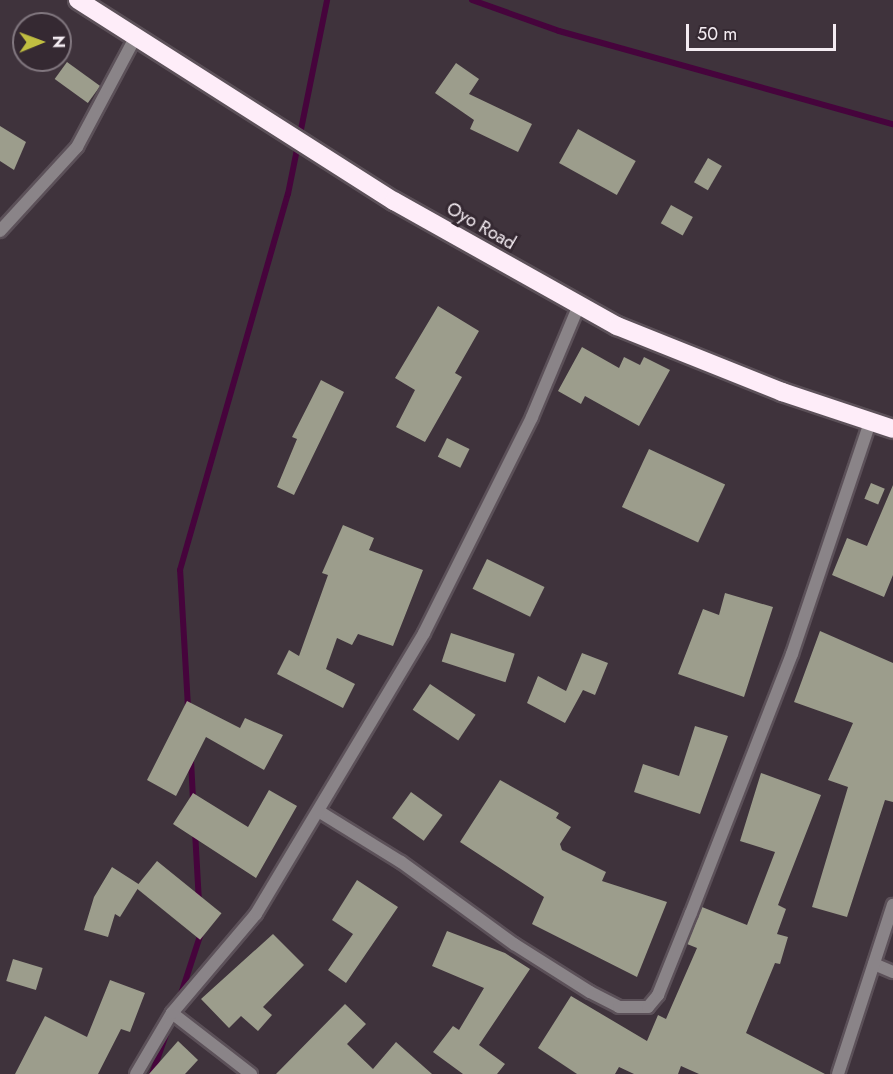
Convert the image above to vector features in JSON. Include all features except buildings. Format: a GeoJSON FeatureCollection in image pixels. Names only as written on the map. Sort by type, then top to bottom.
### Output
{"type":"FeatureCollection","features":[{"type":"Feature","properties":{"kind":"highway","name":"Oyo Road"},"geometry":{"type":"LineString","coordinates":[[78,0],[394,201],[579,305],[661,344],[893,429]]}},
{"type":"Feature","properties":{"kind":"street"},"geometry":{"type":"LineString","coordinates":[[0,231],[77,147],[136,36]]}},
{"type":"Feature","properties":{"kind":"street"},"geometry":{"type":"LineString","coordinates":[[136,1074],[172,1013],[256,914],[320,812],[424,633],[532,417],[579,305]]}},
{"type":"Feature","properties":{"kind":"street"},"geometry":{"type":"LineString","coordinates":[[320,812],[401,862],[514,944],[590,992],[619,1007],[648,1007],[683,934],[792,654],[870,422]]}},
{"type":"Feature","properties":{"kind":"street"},"geometry":{"type":"LineString","coordinates":[[838,1074],[893,905]]}},
{"type":"Feature","properties":{"kind":"street"},"geometry":{"type":"LineString","coordinates":[[874,964],[893,972]]}},
{"type":"Feature","properties":{"kind":"street"},"geometry":{"type":"LineString","coordinates":[[172,1013],[251,1074]]}},
{"type":"Feature","properties":{"kind":"waterway"},"geometry":{"type":"LineString","coordinates":[[188,707],[180,570],[288,194],[327,0]]}},
{"type":"Feature","properties":{"kind":"waterway"},"geometry":{"type":"LineString","coordinates":[[472,0],[559,31],[893,124]]}},
{"type":"Feature","properties":{"kind":"waterway"},"geometry":{"type":"LineString","coordinates":[[191,760],[193,800]]}},
{"type":"Feature","properties":{"kind":"waterway"},"geometry":{"type":"LineString","coordinates":[[195,831],[199,902]]}},
{"type":"Feature","properties":{"kind":"waterway"},"geometry":{"type":"LineString","coordinates":[[179,1000],[201,933]]}},
{"type":"Feature","properties":{"kind":"waterway"},"geometry":{"type":"LineString","coordinates":[[152,1074],[168,1029]]}}]}
